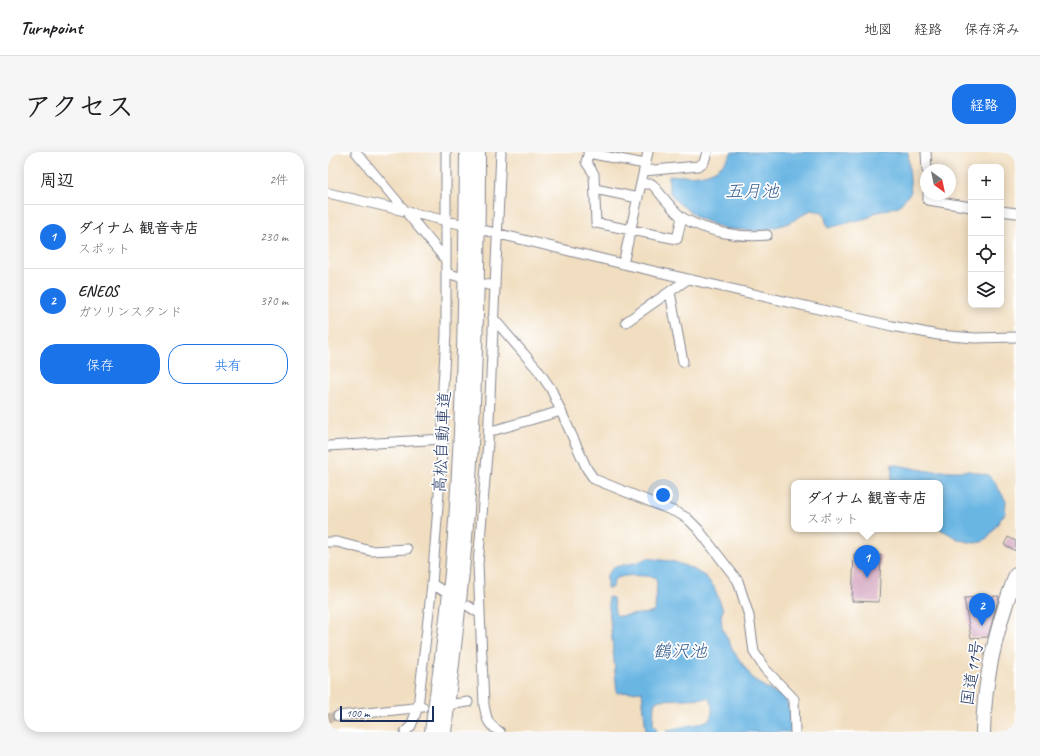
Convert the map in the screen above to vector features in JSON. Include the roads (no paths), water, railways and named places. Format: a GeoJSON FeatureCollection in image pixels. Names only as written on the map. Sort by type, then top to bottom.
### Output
{"type":"FeatureCollection","features":[{"type":"Feature","properties":{"kind":"highway","name":"高松自動車道"},"geometry":{"type":"LineString","coordinates":[[432,732],[451,579],[459,468],[465,306],[467,152]]}},
{"type":"Feature","properties":{"kind":"highway","name":"高松自動車道"},"geometry":{"type":"LineString","coordinates":[[444,732],[462,579],[470,476],[474,372],[478,152]]}},
{"type":"Feature","properties":{"kind":"highway","name":"国道11号"},"geometry":{"type":"LineString","coordinates":[[983,732],[986,690],[993,652],[1003,612],[1016,575]]}},
{"type":"Feature","properties":{"kind":"street"},"geometry":{"type":"LineString","coordinates":[[356,152],[446,260]]}},
{"type":"Feature","properties":{"kind":"street"},"geometry":{"type":"LineString","coordinates":[[405,732],[411,726],[421,707],[443,440],[443,387],[446,334],[446,152]]}},
{"type":"Feature","properties":{"kind":"street"},"geometry":{"type":"LineString","coordinates":[[500,732],[491,726],[486,717],[479,613],[480,601],[478,565],[489,430],[501,152]]}},
{"type":"Feature","properties":{"kind":"street"},"geometry":{"type":"LineString","coordinates":[[682,217],[676,239],[596,223],[594,174],[586,162],[588,152],[645,167],[698,166],[704,162],[707,152]]}},
{"type":"Feature","properties":{"kind":"street"},"geometry":{"type":"LineString","coordinates":[[623,264],[648,152]]}},
{"type":"Feature","properties":{"kind":"street"},"geometry":{"type":"LineString","coordinates":[[926,152],[927,164]]}},
{"type":"Feature","properties":{"kind":"street"},"geometry":{"type":"LineString","coordinates":[[641,184],[652,184],[682,217],[704,227],[726,233],[752,237],[767,235]]}},
{"type":"Feature","properties":{"kind":"street"},"geometry":{"type":"LineString","coordinates":[[595,189],[638,198]]}},
{"type":"Feature","properties":{"kind":"street"},"geometry":{"type":"LineString","coordinates":[[328,193],[446,222],[460,224]]}},
{"type":"Feature","properties":{"kind":"street"},"geometry":{"type":"LineString","coordinates":[[928,200],[968,207]]}},
{"type":"Feature","properties":{"kind":"street"},"geometry":{"type":"LineString","coordinates":[[1004,211],[1016,213]]}},
{"type":"Feature","properties":{"kind":"street"},"geometry":{"type":"LineString","coordinates":[[483,230],[623,264],[938,335],[975,338],[1016,337]]}},
{"type":"Feature","properties":{"kind":"street"},"geometry":{"type":"LineString","coordinates":[[446,273],[460,277]]}},
{"type":"Feature","properties":{"kind":"street"},"geometry":{"type":"LineString","coordinates":[[626,322],[688,279]]}},
{"type":"Feature","properties":{"kind":"street"},"geometry":{"type":"LineString","coordinates":[[484,284],[495,286]]}},
{"type":"Feature","properties":{"kind":"street"},"geometry":{"type":"LineString","coordinates":[[670,292],[683,362]]}},
{"type":"Feature","properties":{"kind":"street"},"geometry":{"type":"LineString","coordinates":[[493,318],[538,370],[551,389],[587,469],[594,479],[687,518],[698,529],[738,581],[749,616],[754,652],[765,669],[794,699],[795,732]]}},
{"type":"Feature","properties":{"kind":"street"},"geometry":{"type":"LineString","coordinates":[[489,430],[495,430],[561,411]]}},
{"type":"Feature","properties":{"kind":"street"},"geometry":{"type":"LineString","coordinates":[[328,446],[443,440],[454,441]]}},
{"type":"Feature","properties":{"kind":"street"},"geometry":{"type":"LineString","coordinates":[[477,442],[488,442]]}},
{"type":"Feature","properties":{"kind":"street"},"geometry":{"type":"LineString","coordinates":[[328,542],[337,542],[371,551],[407,549]]}},
{"type":"Feature","properties":{"kind":"street"},"geometry":{"type":"LineString","coordinates":[[432,584],[442,590]]}},
{"type":"Feature","properties":{"kind":"street"},"geometry":{"type":"LineString","coordinates":[[468,606],[479,613]]}},
{"type":"Feature","properties":{"kind":"street"},"geometry":{"type":"LineString","coordinates":[[454,704],[468,702]]}},
{"type":"Feature","properties":{"kind":"street"},"geometry":{"type":"LineString","coordinates":[[338,716],[421,707]]}},
{"type":"Feature","properties":{"kind":"water","name":"五月池"},"geometry":{"type":"Polygon","coordinates":[[[732,152],[908,152],[911,192],[899,206],[874,213],[870,217],[828,228],[823,212],[811,210],[789,223],[762,231],[725,229],[698,218],[676,201],[669,191],[669,176],[705,174],[719,167],[726,161],[732,152]]]}},
{"type":"Feature","properties":{"kind":"water"},"geometry":{"type":"Polygon","coordinates":[[[892,464],[928,471],[970,471],[988,475],[994,481],[1006,501],[1005,513],[989,536],[982,542],[974,543],[960,540],[943,531],[943,480],[891,480],[892,464]]]}},
{"type":"Feature","properties":{"kind":"water","name":"鶴沢池"},"geometry":{"type":"Polygon","coordinates":[[[647,558],[675,562],[693,569],[706,577],[714,587],[723,610],[721,616],[722,628],[734,652],[753,679],[769,690],[784,697],[790,709],[792,732],[667,732],[672,729],[705,722],[710,719],[712,708],[709,698],[659,700],[654,703],[653,724],[657,730],[656,732],[646,732],[642,691],[617,693],[608,597],[613,598],[615,613],[618,616],[651,613],[655,610],[657,583],[655,577],[622,576],[614,580],[611,588],[607,588],[607,575],[614,567],[639,562],[647,558]]]}},
{"type":"Feature","properties":{"kind":"tunnel"},"geometry":{"type":"LineString","coordinates":[[328,718],[338,716]]}},
{"type":"Feature","properties":{"kind":"place","name":"ダイナム 観音寺店"},"geometry":{"type":"Point","coordinates":[867,578]}},
{"type":"Feature","properties":{"kind":"place","name":"ENEOS"},"geometry":{"type":"Point","coordinates":[982,626]}}]}
